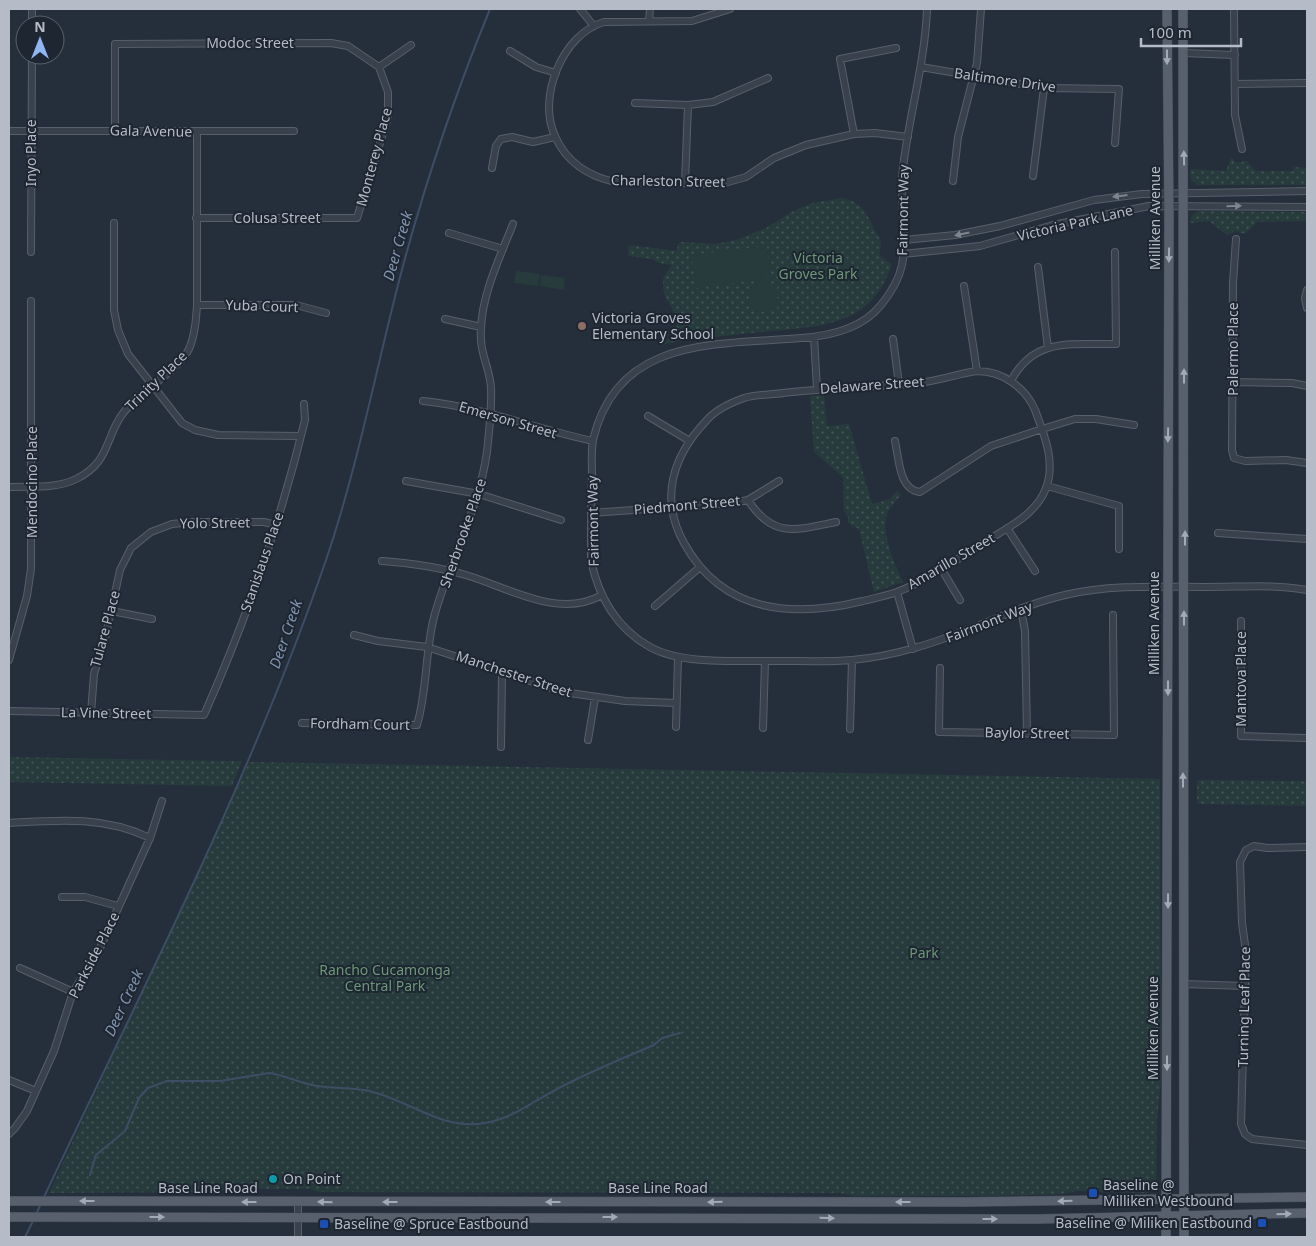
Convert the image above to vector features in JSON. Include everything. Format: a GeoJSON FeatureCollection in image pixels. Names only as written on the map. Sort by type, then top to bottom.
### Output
{"type":"FeatureCollection","features":[{"type":"Feature","properties":{"kind":"main road","name":"Milliken Avenue"},"geometry":{"type":"LineString","coordinates":[[1166,1237],[1169,206],[1167,9]]}},
{"type":"Feature","properties":{"kind":"main road","name":"Milliken Avenue"},"geometry":{"type":"LineString","coordinates":[[1183,9],[1185,193],[1184,1237]]}},
{"type":"Feature","properties":{"kind":"main road","name":"Base Line Road"},"geometry":{"type":"LineString","coordinates":[[9,1201],[965,1202],[1184,1197],[1307,1197]]}},
{"type":"Feature","properties":{"kind":"main road","name":"Base Line Road"},"geometry":{"type":"LineString","coordinates":[[9,1217],[1009,1219],[1307,1213]]}},
{"type":"Feature","properties":{"kind":"street"},"geometry":{"type":"LineString","coordinates":[[580,9],[593,25]]}},
{"type":"Feature","properties":{"kind":"street"},"geometry":{"type":"LineString","coordinates":[[649,21],[650,9]]}},
{"type":"Feature","properties":{"kind":"street"},"geometry":{"type":"LineString","coordinates":[[492,168],[496,146],[501,139],[512,137],[533,142],[555,138],[552,128],[551,104],[556,73],[569,46],[593,25],[616,20],[692,21],[730,9]]}},
{"type":"Feature","properties":{"kind":"street","name":"Fairmont Way"},"geometry":{"type":"LineString","coordinates":[[927,9],[926,44],[902,170],[904,240],[901,267],[895,284],[880,306],[867,319],[847,330],[814,337],[689,348],[657,357],[632,372],[620,386],[602,414],[593,441],[591,560],[595,578],[614,616],[632,634],[651,648],[678,657],[765,661],[852,660],[913,649],[1021,609],[1064,595],[1094,590],[1168,587],[1276,587],[1307,590]]}},
{"type":"Feature","properties":{"kind":"street"},"geometry":{"type":"LineString","coordinates":[[954,181],[958,137],[977,63],[981,9]]}},
{"type":"Feature","properties":{"kind":"street"},"geometry":{"type":"LineString","coordinates":[[1234,9],[1236,114],[1242,149]]}},
{"type":"Feature","properties":{"kind":"street","name":"Modoc Street"},"geometry":{"type":"LineString","coordinates":[[115,131],[115,44],[331,43],[348,46],[379,67]]}},
{"type":"Feature","properties":{"kind":"street"},"geometry":{"type":"LineString","coordinates":[[379,67],[411,45]]}},
{"type":"Feature","properties":{"kind":"street"},"geometry":{"type":"LineString","coordinates":[[854,134],[840,59],[896,48]]}},
{"type":"Feature","properties":{"kind":"street"},"geometry":{"type":"LineString","coordinates":[[510,51],[536,67],[556,73]]}},
{"type":"Feature","properties":{"kind":"street"},"geometry":{"type":"LineString","coordinates":[[1183,54],[1235,55]]}},
{"type":"Feature","properties":{"kind":"street","name":"Inyo Place"},"geometry":{"type":"LineString","coordinates":[[31,252],[32,65]]}},
{"type":"Feature","properties":{"kind":"street","name":"Monterey Place"},"geometry":{"type":"LineString","coordinates":[[357,218],[388,117],[388,92],[379,67]]}},
{"type":"Feature","properties":{"kind":"street","name":"Baltimore Drive"},"geometry":{"type":"LineString","coordinates":[[921,67],[972,78],[1044,88],[1118,89],[1115,143]]}},
{"type":"Feature","properties":{"kind":"street"},"geometry":{"type":"LineString","coordinates":[[634,103],[688,105],[714,102],[768,78]]}},
{"type":"Feature","properties":{"kind":"street"},"geometry":{"type":"LineString","coordinates":[[1235,84],[1307,83]]}},
{"type":"Feature","properties":{"kind":"street"},"geometry":{"type":"LineString","coordinates":[[1032,176],[1044,88]]}},
{"type":"Feature","properties":{"kind":"street"},"geometry":{"type":"LineString","coordinates":[[685,184],[688,105]]}},
{"type":"Feature","properties":{"kind":"street","name":"Gala Avenue"},"geometry":{"type":"LineString","coordinates":[[9,130],[294,131]]}},
{"type":"Feature","properties":{"kind":"street","name":"Trinity Place"},"geometry":{"type":"LineString","coordinates":[[9,486],[53,486],[76,479],[94,467],[106,451],[120,416],[188,351],[195,332],[197,305],[197,132]]}},
{"type":"Feature","properties":{"kind":"street","name":"Charleston Street"},"geometry":{"type":"LineString","coordinates":[[555,138],[567,156],[580,169],[600,179],[616,182],[720,184],[736,181],[789,150],[854,134],[875,133],[908,137]]}},
{"type":"Feature","properties":{"kind":"street","name":"Victoria Park Lane"},"geometry":{"type":"LineString","coordinates":[[904,240],[943,237],[1000,226],[1094,200],[1142,194],[1307,191]]}},
{"type":"Feature","properties":{"kind":"street","name":"Victoria Park Lane"},"geometry":{"type":"LineString","coordinates":[[903,254],[980,246],[1096,215],[1149,206],[1307,207]]}},
{"type":"Feature","properties":{"kind":"street","name":"Colusa Street"},"geometry":{"type":"LineString","coordinates":[[196,218],[357,218]]}},
{"type":"Feature","properties":{"kind":"street"},"geometry":{"type":"LineString","coordinates":[[114,223],[116,320],[128,354],[151,386],[182,423],[196,430],[218,435],[301,436]]}},
{"type":"Feature","properties":{"kind":"street","name":"Sherbrooke Place"},"geometry":{"type":"LineString","coordinates":[[417,725],[421,711],[427,647],[449,570],[479,494],[487,450],[491,386],[481,352],[481,327],[488,294],[513,224]]}},
{"type":"Feature","properties":{"kind":"street"},"geometry":{"type":"LineString","coordinates":[[449,233],[503,249]]}},
{"type":"Feature","properties":{"kind":"street","name":"Palermo Place"},"geometry":{"type":"LineString","coordinates":[[1236,239],[1233,283],[1232,450],[1234,458],[1245,461],[1286,460],[1307,463]]}},
{"type":"Feature","properties":{"kind":"street"},"geometry":{"type":"LineString","coordinates":[[1011,381],[1017,369],[1040,350],[1062,344],[1116,344],[1115,252]]}},
{"type":"Feature","properties":{"kind":"street"},"geometry":{"type":"LineString","coordinates":[[1038,267],[1048,348]]}},
{"type":"Feature","properties":{"kind":"street"},"geometry":{"type":"LineString","coordinates":[[964,286],[977,371]]}},
{"type":"Feature","properties":{"kind":"street"},"geometry":{"type":"LineString","coordinates":[[1307,290],[1305,298],[1307,307]]}},
{"type":"Feature","properties":{"kind":"street","name":"Mendocino Place"},"geometry":{"type":"LineString","coordinates":[[9,660],[27,596],[31,569],[31,301]]}},
{"type":"Feature","properties":{"kind":"street","name":"Yuba Court"},"geometry":{"type":"LineString","coordinates":[[197,305],[296,305],[326,313]]}},
{"type":"Feature","properties":{"kind":"street"},"geometry":{"type":"LineString","coordinates":[[445,319],[481,327]]}},
{"type":"Feature","properties":{"kind":"street"},"geometry":{"type":"LineString","coordinates":[[814,337],[817,390]]}},
{"type":"Feature","properties":{"kind":"street"},"geometry":{"type":"LineString","coordinates":[[893,339],[899,384]]}},
{"type":"Feature","properties":{"kind":"street","name":"Delaware Street"},"geometry":{"type":"LineString","coordinates":[[672,508],[674,470],[688,440],[713,412],[746,397],[929,381],[977,371],[987,371],[1011,381],[1023,391],[1032,403],[1042,428]]}},
{"type":"Feature","properties":{"kind":"street"},"geometry":{"type":"LineString","coordinates":[[1233,382],[1292,383],[1307,386]]}},
{"type":"Feature","properties":{"kind":"street","name":"Emerson Street"},"geometry":{"type":"LineString","coordinates":[[423,401],[490,412],[559,434],[593,441]]}},
{"type":"Feature","properties":{"kind":"street","name":"Stanislaus Place"},"geometry":{"type":"LineString","coordinates":[[204,714],[242,622],[276,525],[305,420],[304,404]]}},
{"type":"Feature","properties":{"kind":"street"},"geometry":{"type":"LineString","coordinates":[[648,416],[688,440]]}},
{"type":"Feature","properties":{"kind":"street"},"geometry":{"type":"LineString","coordinates":[[894,441],[906,485],[912,491],[920,492],[991,446],[1042,428],[1075,419],[1096,419],[1134,425]]}},
{"type":"Feature","properties":{"kind":"street","name":"Amarillo Street"},"geometry":{"type":"LineString","coordinates":[[672,508],[681,539],[700,567],[721,585],[744,600],[777,610],[796,611],[842,606],[897,592],[942,570],[1027,514],[1040,501],[1047,486],[1050,469],[1042,428]]}},
{"type":"Feature","properties":{"kind":"street"},"geometry":{"type":"LineString","coordinates":[[406,481],[479,494],[561,520]]}},
{"type":"Feature","properties":{"kind":"street","name":"Piedmont Street"},"geometry":{"type":"LineString","coordinates":[[591,513],[672,508],[748,500],[779,481]]}},
{"type":"Feature","properties":{"kind":"street"},"geometry":{"type":"LineString","coordinates":[[1047,486],[1119,506],[1118,549]]}},
{"type":"Feature","properties":{"kind":"street"},"geometry":{"type":"LineString","coordinates":[[748,500],[766,522],[778,528],[800,529],[836,522]]}},
{"type":"Feature","properties":{"kind":"street","name":"Yolo Street"},"geometry":{"type":"LineString","coordinates":[[131,548],[151,532],[172,524],[193,522],[264,522],[276,525]]}},
{"type":"Feature","properties":{"kind":"street"},"geometry":{"type":"LineString","coordinates":[[1007,528],[1035,571]]}},
{"type":"Feature","properties":{"kind":"street"},"geometry":{"type":"LineString","coordinates":[[1218,533],[1307,539]]}},
{"type":"Feature","properties":{"kind":"street","name":"Tulare Place"},"geometry":{"type":"LineString","coordinates":[[91,713],[94,674],[112,611],[120,570],[131,548]]}},
{"type":"Feature","properties":{"kind":"street"},"geometry":{"type":"LineString","coordinates":[[382,560],[449,570],[540,600],[559,604],[585,604],[602,595]]}},
{"type":"Feature","properties":{"kind":"street"},"geometry":{"type":"LineString","coordinates":[[655,606],[700,567]]}},
{"type":"Feature","properties":{"kind":"street"},"geometry":{"type":"LineString","coordinates":[[942,570],[960,600]]}},
{"type":"Feature","properties":{"kind":"street"},"geometry":{"type":"LineString","coordinates":[[897,592],[913,649]]}},
{"type":"Feature","properties":{"kind":"street"},"geometry":{"type":"LineString","coordinates":[[1021,609],[1025,631],[1027,733]]}},
{"type":"Feature","properties":{"kind":"street"},"geometry":{"type":"LineString","coordinates":[[112,611],[152,619]]}},
{"type":"Feature","properties":{"kind":"street","name":"Baylor Street"},"geometry":{"type":"LineString","coordinates":[[940,668],[939,732],[1114,735],[1113,615]]}},
{"type":"Feature","properties":{"kind":"street","name":"Mantova Place"},"geometry":{"type":"LineString","coordinates":[[1241,621],[1241,736],[1307,738]]}},
{"type":"Feature","properties":{"kind":"street","name":"Manchester Street"},"geometry":{"type":"LineString","coordinates":[[354,635],[378,641],[427,647],[563,692],[595,698],[676,703]]}},
{"type":"Feature","properties":{"kind":"street"},"geometry":{"type":"LineString","coordinates":[[676,727],[678,657]]}},
{"type":"Feature","properties":{"kind":"street"},"geometry":{"type":"LineString","coordinates":[[850,729],[852,660]]}},
{"type":"Feature","properties":{"kind":"street"},"geometry":{"type":"LineString","coordinates":[[763,728],[765,661]]}},
{"type":"Feature","properties":{"kind":"street"},"geometry":{"type":"LineString","coordinates":[[501,747],[502,673]]}},
{"type":"Feature","properties":{"kind":"street"},"geometry":{"type":"LineString","coordinates":[[588,740],[595,698]]}},
{"type":"Feature","properties":{"kind":"street","name":"La Vine Street"},"geometry":{"type":"LineString","coordinates":[[9,710],[204,714]]}},
{"type":"Feature","properties":{"kind":"street","name":"Fordham Court"},"geometry":{"type":"LineString","coordinates":[[302,723],[417,725]]}},
{"type":"Feature","properties":{"kind":"street","name":"Parkside Place"},"geometry":{"type":"LineString","coordinates":[[9,1134],[27,1111],[54,1051],[73,992],[100,948],[150,838],[162,801]]}},
{"type":"Feature","properties":{"kind":"street"},"geometry":{"type":"LineString","coordinates":[[9,823],[86,821],[117,824],[150,838]]}},
{"type":"Feature","properties":{"kind":"street","name":"Turning Leaf Place"},"geometry":{"type":"LineString","coordinates":[[1307,847],[1254,846],[1246,850],[1240,862],[1246,986],[1241,1124],[1245,1134],[1252,1139],[1307,1145]]}},
{"type":"Feature","properties":{"kind":"street"},"geometry":{"type":"LineString","coordinates":[[62,897],[84,897],[118,906]]}},
{"type":"Feature","properties":{"kind":"street"},"geometry":{"type":"LineString","coordinates":[[20,968],[73,992]]}},
{"type":"Feature","properties":{"kind":"street"},"geometry":{"type":"LineString","coordinates":[[1183,984],[1246,986]]}},
{"type":"Feature","properties":{"kind":"street"},"geometry":{"type":"LineString","coordinates":[[9,1080],[36,1091]]}},
{"type":"Feature","properties":{"kind":"street"},"geometry":{"type":"LineString","coordinates":[[298,1202],[298,1237]]}},
{"type":"Feature","properties":{"kind":"green space"},"geometry":{"type":"Polygon","coordinates":[[[1231,158],[1237,163],[1247,161],[1256,171],[1293,171],[1294,167],[1307,168],[1307,185],[1198,185],[1191,180],[1190,169],[1226,171],[1231,158]]]}},
{"type":"Feature","properties":{"kind":"green space","name":"Victoria Groves Park"},"geometry":{"type":"Polygon","coordinates":[[[843,198],[859,205],[866,213],[880,239],[880,255],[892,264],[883,284],[872,300],[859,311],[828,324],[683,340],[661,345],[671,336],[676,328],[677,320],[664,291],[663,282],[665,275],[672,265],[659,263],[653,259],[628,256],[629,245],[677,251],[678,244],[682,242],[715,244],[736,240],[766,228],[793,211],[812,203],[843,198]]]}},
{"type":"Feature","properties":{"kind":"green space"},"geometry":{"type":"Polygon","coordinates":[[[1198,211],[1307,212],[1307,221],[1257,222],[1245,234],[1235,231],[1227,235],[1209,221],[1190,223],[1192,215],[1198,211]]]}},
{"type":"Feature","properties":{"kind":"green space"},"geometry":{"type":"Polygon","coordinates":[[[767,246],[771,278],[696,288],[691,255],[767,246]]]}},
{"type":"Feature","properties":{"kind":"green space"},"geometry":{"type":"Polygon","coordinates":[[[849,264],[855,267],[858,273],[855,279],[849,282],[843,279],[840,273],[843,267],[849,264]]]}},
{"type":"Feature","properties":{"kind":"green space"},"geometry":{"type":"Polygon","coordinates":[[[516,271],[540,274],[538,286],[514,283],[516,271]]]}},
{"type":"Feature","properties":{"kind":"green space"},"geometry":{"type":"Polygon","coordinates":[[[541,275],[565,278],[564,290],[540,286],[541,275]]]}},
{"type":"Feature","properties":{"kind":"green space"},"geometry":{"type":"Polygon","coordinates":[[[761,281],[777,285],[778,307],[773,311],[754,312],[749,304],[748,291],[756,282],[761,281]]]}},
{"type":"Feature","properties":{"kind":"green space"},"geometry":{"type":"Polygon","coordinates":[[[824,395],[827,426],[849,424],[872,504],[890,499],[897,491],[901,495],[889,510],[885,526],[889,546],[903,582],[874,592],[859,529],[848,523],[848,517],[844,511],[843,477],[814,452],[810,396],[824,395]]]}},
{"type":"Feature","properties":{"kind":"green space"},"geometry":{"type":"Polygon","coordinates":[[[9,757],[242,761],[232,786],[9,782],[9,757]]]}},
{"type":"Feature","properties":{"kind":"green space","name":"Rancho Cucamonga Central Park"},"geometry":{"type":"Polygon","coordinates":[[[249,762],[1160,779],[1161,1079],[1157,1119],[1156,1186],[1148,1193],[1077,1191],[1061,1194],[996,1196],[854,1196],[840,1193],[318,1192],[311,1189],[49,1193],[249,762]]]}},
{"type":"Feature","properties":{"kind":"green space"},"geometry":{"type":"Polygon","coordinates":[[[1197,780],[1307,781],[1307,806],[1197,804],[1197,780]]]}},
{"type":"Feature","properties":{"kind":"waterway","name":"Deer Creek"},"geometry":{"type":"LineString","coordinates":[[44,1197],[194,882],[230,802],[296,642],[326,560],[347,491],[418,212],[452,109],[490,9]]}},
{"type":"Feature","properties":{"kind":"waterway"},"geometry":{"type":"LineString","coordinates":[[90,1175],[96,1155],[125,1131],[139,1098],[148,1088],[167,1081],[220,1081],[269,1073],[312,1085],[355,1089],[384,1095],[454,1123],[485,1123],[513,1114],[581,1077],[654,1045],[662,1038],[680,1033]]}},
{"type":"Feature","properties":{"kind":"waterway","name":"Deer Creek"},"geometry":{"type":"LineString","coordinates":[[36,1215],[41,1203]]}},
{"type":"Feature","properties":{"kind":"waterway","name":"Deer Creek"},"geometry":{"type":"LineString","coordinates":[[25,1237],[34,1219]]}},
{"type":"Feature","properties":{"kind":"place","name":"Victoria Groves Elementary School"},"geometry":{"type":"Point","coordinates":[582,326]}},
{"type":"Feature","properties":{"kind":"place","name":"On Point"},"geometry":{"type":"Point","coordinates":[273,1179]}},
{"type":"Feature","properties":{"kind":"place","name":"Baseline @ Milliken Westbound"},"geometry":{"type":"Point","coordinates":[1093,1193]}},
{"type":"Feature","properties":{"kind":"place","name":"Baseline @ Miliken Eastbound"},"geometry":{"type":"Point","coordinates":[1262,1223]}},
{"type":"Feature","properties":{"kind":"place","name":"Baseline @ Spruce Eastbound"},"geometry":{"type":"Point","coordinates":[324,1224]}},
{"type":"Feature","properties":{"kind":"park label","name":"Park"},"geometry":{"type":"Point","coordinates":[924,953]}}]}
